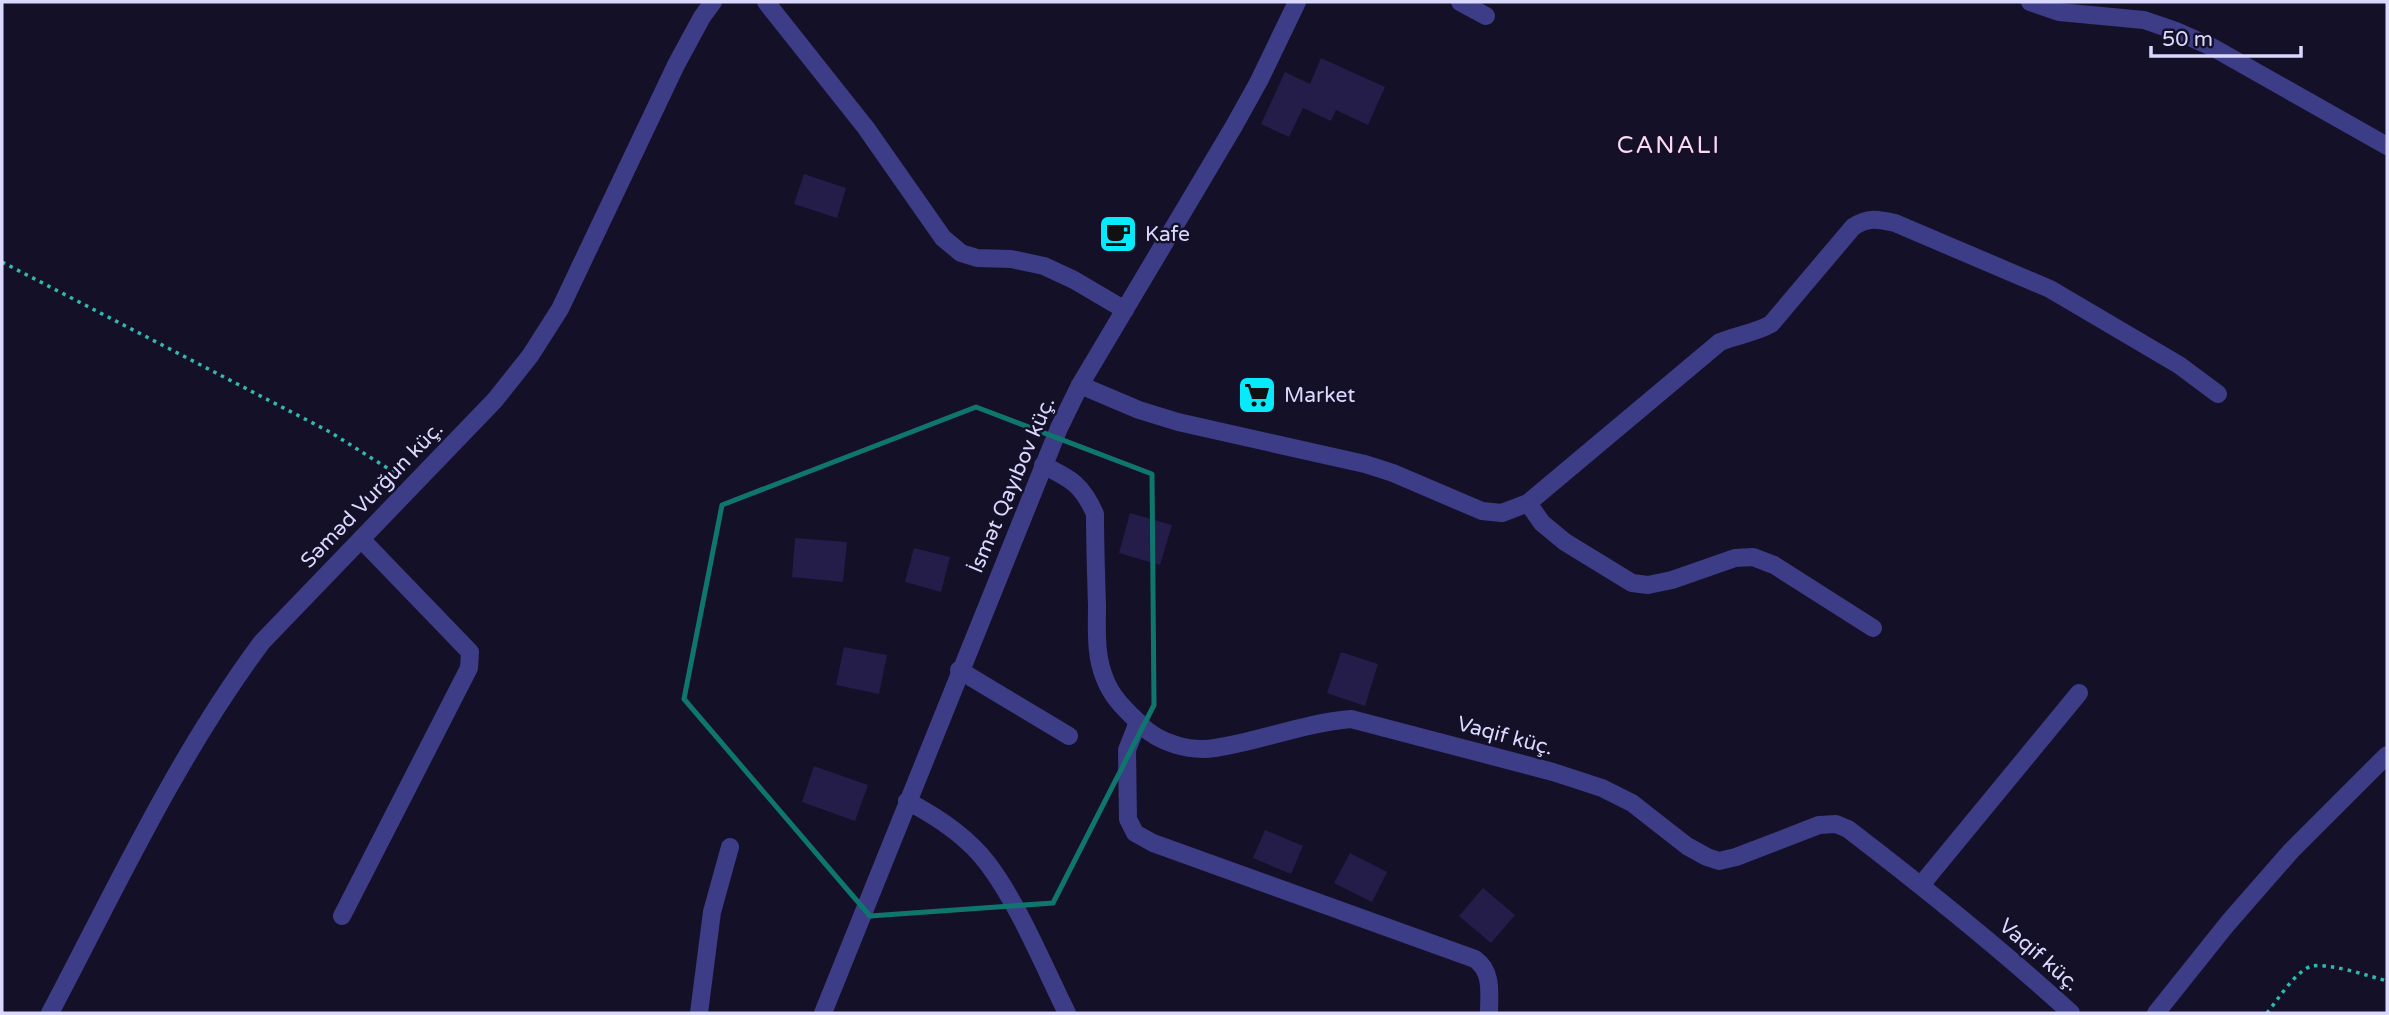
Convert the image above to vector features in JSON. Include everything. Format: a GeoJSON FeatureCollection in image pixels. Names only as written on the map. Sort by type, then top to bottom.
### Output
{"type":"FeatureCollection","features":[{"type":"Feature","properties":{"kind":"street","name":"Səməd Vurğun küç."},"geometry":{"type":"LineString","coordinates":[[50,1013],[186,758],[231,684],[262,642],[495,400],[530,356],[560,309],[676,65],[713,2]]}},
{"type":"Feature","properties":{"kind":"street"},"geometry":{"type":"LineString","coordinates":[[766,2],[866,128],[951,246],[961,253],[977,258],[1011,259],[1044,266],[1125,310]]}},
{"type":"Feature","properties":{"kind":"street","name":"İsmət Qayıbov küç."},"geometry":{"type":"LineString","coordinates":[[823,1013],[1043,466],[1080,385],[1259,81],[1297,2]]}},
{"type":"Feature","properties":{"kind":"street"},"geometry":{"type":"LineString","coordinates":[[1460,2],[1486,16]]}},
{"type":"Feature","properties":{"kind":"street"},"geometry":{"type":"LineString","coordinates":[[2030,2],[2059,12],[2144,20],[2176,31],[2212,47],[2387,146]]}},
{"type":"Feature","properties":{"kind":"street"},"geometry":{"type":"LineString","coordinates":[[1080,385],[1139,410],[1178,422],[1365,464],[1482,511],[1502,513],[1528,503],[1720,342],[1760,331],[1772,324],[1853,228],[1863,221],[1875,218],[1895,223],[2050,289],[2179,365],[2217,394]]}},
{"type":"Feature","properties":{"kind":"street","name":"Vaqif küç."},"geometry":{"type":"LineString","coordinates":[[1043,466],[1073,480],[1087,495],[1095,514],[1098,654],[1105,680],[1118,702],[1148,732],[1167,742],[1193,749],[1214,748],[1322,722],[1351,719],[1553,772],[1602,788],[1632,803],[1687,846],[1719,861],[1819,825],[1836,824],[1848,829],[1921,885],[2011,958],[2071,1013]]}},
{"type":"Feature","properties":{"kind":"street"},"geometry":{"type":"LineString","coordinates":[[1528,503],[1542,523],[1565,542],[1632,583],[1648,585],[1672,580],[1735,558],[1753,557],[1774,565],[1873,628]]}},
{"type":"Feature","properties":{"kind":"street"},"geometry":{"type":"LineString","coordinates":[[342,916],[469,668],[470,652],[361,539]]}},
{"type":"Feature","properties":{"kind":"street"},"geometry":{"type":"LineString","coordinates":[[960,670],[1069,736]]}},
{"type":"Feature","properties":{"kind":"street"},"geometry":{"type":"LineString","coordinates":[[1921,885],[2079,693]]}},
{"type":"Feature","properties":{"kind":"street"},"geometry":{"type":"LineString","coordinates":[[1138,722],[1127,750],[1128,819],[1135,833],[1153,844],[1475,959],[1484,966],[1489,981],[1489,1013]]}},
{"type":"Feature","properties":{"kind":"street"},"geometry":{"type":"LineString","coordinates":[[2156,1013],[2228,923],[2291,851],[2387,755]]}},
{"type":"Feature","properties":{"kind":"street"},"geometry":{"type":"LineString","coordinates":[[907,801],[960,834],[988,863],[1008,895],[1068,1013]]}},
{"type":"Feature","properties":{"kind":"street"},"geometry":{"type":"LineString","coordinates":[[699,1013],[712,912],[730,847]]}},
{"type":"Feature","properties":{"kind":"path"},"geometry":{"type":"LineString","coordinates":[[2,262],[330,432],[413,485]]}},
{"type":"Feature","properties":{"kind":"path"},"geometry":{"type":"LineString","coordinates":[[2267,1013],[2295,978],[2311,966],[2337,968],[2387,981]]}},
{"type":"Feature","properties":{"kind":"highlighted area"},"geometry":{"type":"Polygon","coordinates":[[[976,407],[1152,474],[1154,705],[1053,903],[870,916],[684,699],[722,505],[976,407]]]}},
{"type":"Feature","properties":{"kind":"building"},"geometry":{"type":"Polygon","coordinates":[[[1321,58],[1385,87],[1368,125],[1336,110],[1331,121],[1303,108],[1289,137],[1261,124],[1285,72],[1310,84],[1321,58]]]}},
{"type":"Feature","properties":{"kind":"building"},"geometry":{"type":"Polygon","coordinates":[[[804,174],[846,188],[837,218],[794,204],[804,174]]]}},
{"type":"Feature","properties":{"kind":"building"},"geometry":{"type":"Polygon","coordinates":[[[1130,513],[1172,525],[1160,565],[1119,553],[1130,513]]]}},
{"type":"Feature","properties":{"kind":"building"},"geometry":{"type":"Polygon","coordinates":[[[795,538],[847,542],[843,582],[792,577],[795,538]]]}},
{"type":"Feature","properties":{"kind":"building"},"geometry":{"type":"Polygon","coordinates":[[[914,548],[950,557],[941,592],[905,582],[914,548]]]}},
{"type":"Feature","properties":{"kind":"building"},"geometry":{"type":"Polygon","coordinates":[[[844,647],[887,655],[879,694],[836,685],[844,647]]]}},
{"type":"Feature","properties":{"kind":"building"},"geometry":{"type":"Polygon","coordinates":[[[1341,652],[1378,664],[1365,706],[1327,693],[1341,652]]]}},
{"type":"Feature","properties":{"kind":"building"},"geometry":{"type":"Polygon","coordinates":[[[814,766],[868,785],[855,821],[802,802],[814,766]]]}},
{"type":"Feature","properties":{"kind":"building"},"geometry":{"type":"Polygon","coordinates":[[[1265,830],[1303,846],[1291,874],[1253,858],[1265,830]]]}},
{"type":"Feature","properties":{"kind":"building"},"geometry":{"type":"Polygon","coordinates":[[[1350,853],[1387,872],[1372,902],[1334,883],[1350,853]]]}},
{"type":"Feature","properties":{"kind":"building"},"geometry":{"type":"Polygon","coordinates":[[[1483,888],[1515,915],[1491,943],[1459,916],[1483,888]]]}},
{"type":"Feature","properties":{"kind":"place","name":"Kafe"},"geometry":{"type":"Point","coordinates":[1118,234]}},
{"type":"Feature","properties":{"kind":"place","name":"Market"},"geometry":{"type":"Point","coordinates":[1257,395]}},
{"type":"Feature","properties":{"kind":"district","name":"CANALI"},"geometry":{"type":"Point","coordinates":[1669,145]}}]}
